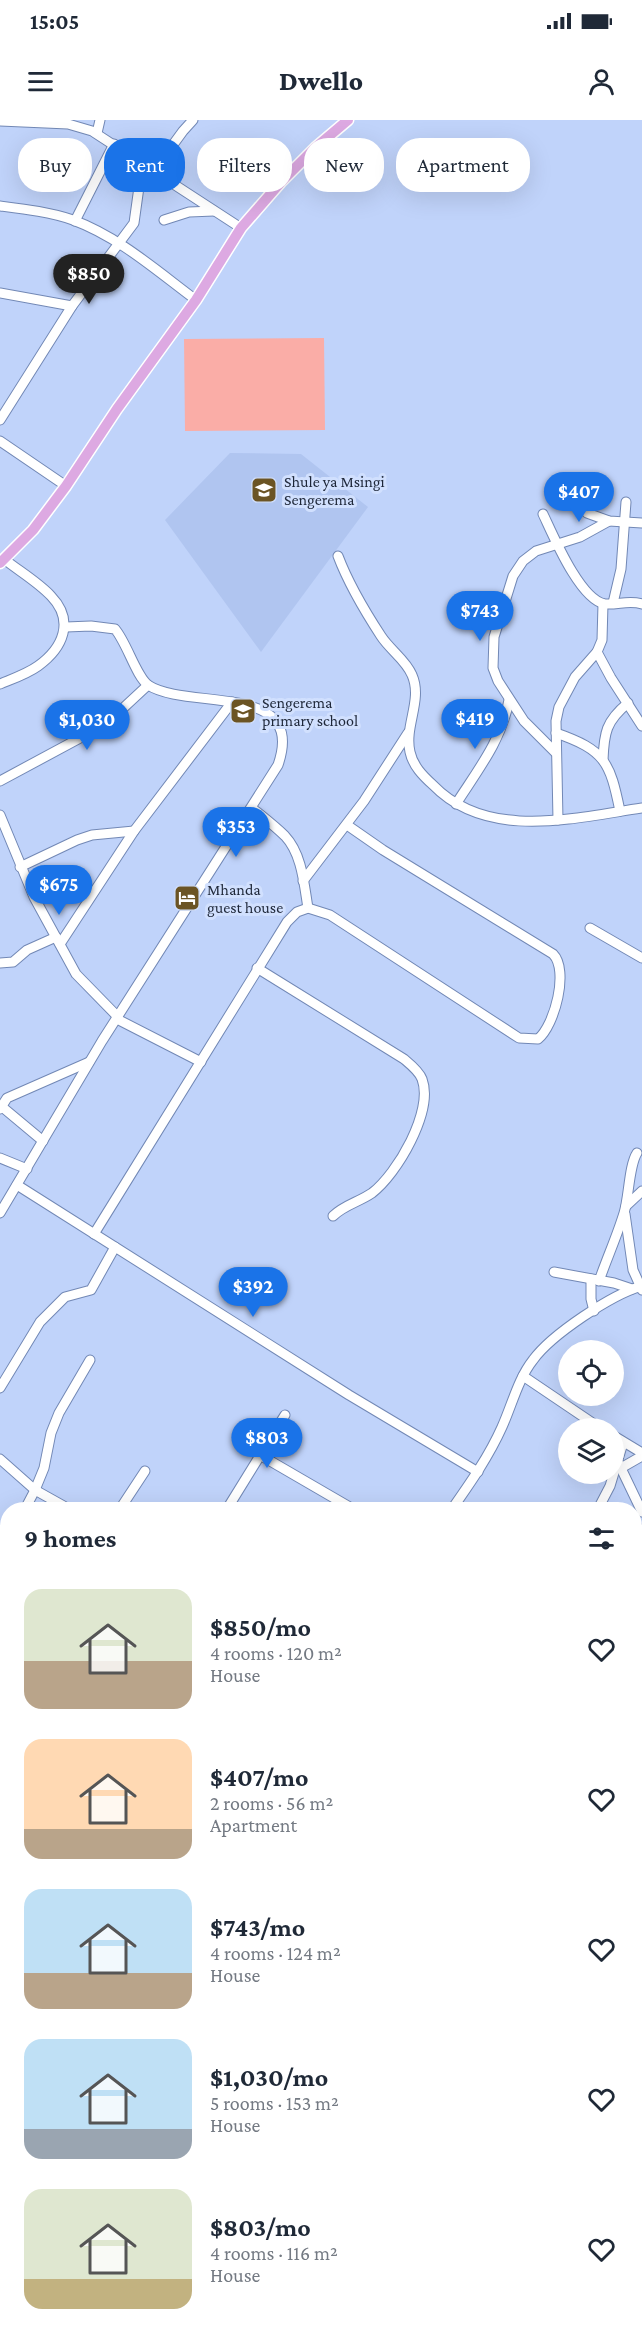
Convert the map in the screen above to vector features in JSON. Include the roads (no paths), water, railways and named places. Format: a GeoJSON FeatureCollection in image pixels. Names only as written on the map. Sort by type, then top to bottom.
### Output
{"type":"FeatureCollection","features":[{"type":"Feature","properties":{"kind":"main road"},"geometry":{"type":"LineString","coordinates":[[2,561],[33,530],[66,486],[117,409],[196,300],[241,228],[281,182],[315,148],[348,120]]}},
{"type":"Feature","properties":{"kind":"street"},"geometry":{"type":"LineString","coordinates":[[97,133],[100,120]]}},
{"type":"Feature","properties":{"kind":"street"},"geometry":{"type":"LineString","coordinates":[[178,138],[194,120]]}},
{"type":"Feature","properties":{"kind":"street"},"geometry":{"type":"LineString","coordinates":[[0,121],[68,124],[97,133],[105,138]]}},
{"type":"Feature","properties":{"kind":"street"},"geometry":{"type":"LineString","coordinates":[[75,221],[104,164]]}},
{"type":"Feature","properties":{"kind":"street"},"geometry":{"type":"LineString","coordinates":[[0,420],[72,306],[134,223],[138,192]]}},
{"type":"Feature","properties":{"kind":"street"},"geometry":{"type":"LineString","coordinates":[[184,192],[241,228]]}},
{"type":"Feature","properties":{"kind":"street"},"geometry":{"type":"LineString","coordinates":[[0,206],[75,221],[119,243],[196,300]]}},
{"type":"Feature","properties":{"kind":"street"},"geometry":{"type":"LineString","coordinates":[[164,220],[189,212],[214,211]]}},
{"type":"Feature","properties":{"kind":"street"},"geometry":{"type":"LineString","coordinates":[[0,293],[72,306]]}},
{"type":"Feature","properties":{"kind":"street"},"geometry":{"type":"LineString","coordinates":[[0,441],[66,486]]}},
{"type":"Feature","properties":{"kind":"street"},"geometry":{"type":"LineString","coordinates":[[558,820],[555,752],[559,707],[575,677],[597,651],[602,640],[608,603],[621,570],[626,502]]}},
{"type":"Feature","properties":{"kind":"street"},"geometry":{"type":"LineString","coordinates":[[587,513],[609,521],[642,523]]}},
{"type":"Feature","properties":{"kind":"street"},"geometry":{"type":"LineString","coordinates":[[543,514],[584,589],[608,603],[642,604]]}},
{"type":"Feature","properties":{"kind":"street"},"geometry":{"type":"LineString","coordinates":[[555,752],[533,732],[509,700],[493,668],[494,638],[513,576],[523,561],[536,551],[580,537],[609,521]]}},
{"type":"Feature","properties":{"kind":"street"},"geometry":{"type":"LineString","coordinates":[[338,556],[347,580],[361,606],[381,637],[408,667],[414,678],[414,704],[408,733],[410,752],[415,766],[441,794],[456,804],[502,820],[558,820],[642,808]]}},
{"type":"Feature","properties":{"kind":"street"},"geometry":{"type":"LineString","coordinates":[[0,684],[37,666],[59,644],[66,627],[61,609],[51,595],[2,561]]}},
{"type":"Feature","properties":{"kind":"street"},"geometry":{"type":"LineString","coordinates":[[0,1213],[90,1061],[252,808],[278,765],[283,752],[282,735],[278,724],[268,713],[250,705],[175,693],[148,685],[138,672],[121,636],[115,629],[91,626],[66,627]]}},
{"type":"Feature","properties":{"kind":"street"},"geometry":{"type":"LineString","coordinates":[[597,651],[611,678],[642,726]]}},
{"type":"Feature","properties":{"kind":"street"},"geometry":{"type":"LineString","coordinates":[[0,781],[106,724],[148,685]]}},
{"type":"Feature","properties":{"kind":"street"},"geometry":{"type":"LineString","coordinates":[[456,804],[492,750],[507,714],[509,700]]}},
{"type":"Feature","properties":{"kind":"street"},"geometry":{"type":"LineString","coordinates":[[0,963],[13,962],[27,950],[58,940],[134,831],[232,702]]}},
{"type":"Feature","properties":{"kind":"street"},"geometry":{"type":"LineString","coordinates":[[603,760],[605,735],[610,723],[616,713],[628,703]]}},
{"type":"Feature","properties":{"kind":"street"},"geometry":{"type":"LineString","coordinates":[[303,881],[347,825],[408,733]]}},
{"type":"Feature","properties":{"kind":"street"},"geometry":{"type":"LineString","coordinates":[[556,733],[584,743],[603,760],[613,778],[620,811]]}},
{"type":"Feature","properties":{"kind":"street"},"geometry":{"type":"LineString","coordinates":[[252,808],[285,836],[297,857],[308,908]]}},
{"type":"Feature","properties":{"kind":"street"},"geometry":{"type":"LineString","coordinates":[[0,815],[20,867],[76,974],[117,1018],[201,1062]]}},
{"type":"Feature","properties":{"kind":"street"},"geometry":{"type":"LineString","coordinates":[[94,1234],[286,922],[297,912],[308,908],[330,915],[519,1038],[538,1039],[550,1026],[555,1012],[560,972],[558,960],[553,954],[383,850],[347,825]]}},
{"type":"Feature","properties":{"kind":"street"},"geometry":{"type":"LineString","coordinates":[[20,867],[92,835],[134,831]]}},
{"type":"Feature","properties":{"kind":"street"},"geometry":{"type":"LineString","coordinates":[[590,928],[642,958]]}},
{"type":"Feature","properties":{"kind":"street"},"geometry":{"type":"LineString","coordinates":[[257,968],[404,1059],[422,1078],[424,1105],[417,1127],[396,1167],[371,1194],[350,1203],[333,1216]]}},
{"type":"Feature","properties":{"kind":"street"},"geometry":{"type":"LineString","coordinates":[[43,1141],[1,1108],[7,1098],[12,1095],[90,1061]]}},
{"type":"Feature","properties":{"kind":"street"},"geometry":{"type":"LineString","coordinates":[[594,1311],[591,1299],[595,1280],[625,1209],[635,1157],[642,1167]]}},
{"type":"Feature","properties":{"kind":"street"},"geometry":{"type":"LineString","coordinates":[[0,1158],[27,1169]]}},
{"type":"Feature","properties":{"kind":"street"},"geometry":{"type":"LineString","coordinates":[[17,1185],[349,1395],[478,1472]]}},
{"type":"Feature","properties":{"kind":"street"},"geometry":{"type":"LineString","coordinates":[[625,1209],[642,1191]]}},
{"type":"Feature","properties":{"kind":"street"},"geometry":{"type":"LineString","coordinates":[[625,1209],[633,1270],[639,1288]]}},
{"type":"Feature","properties":{"kind":"street"},"geometry":{"type":"LineString","coordinates":[[0,1388],[40,1322],[64,1297],[91,1290],[115,1247]]}},
{"type":"Feature","properties":{"kind":"street"},"geometry":{"type":"LineString","coordinates":[[554,1272],[639,1288]]}},
{"type":"Feature","properties":{"kind":"street"},"geometry":{"type":"LineString","coordinates":[[457,1502],[478,1472],[502,1428],[523,1376],[534,1358],[569,1327],[594,1311],[639,1288]]}},
{"type":"Feature","properties":{"kind":"street"},"geometry":{"type":"LineString","coordinates":[[29,1502],[44,1468],[51,1433],[59,1413],[90,1360]]}},
{"type":"Feature","properties":{"kind":"street"},"geometry":{"type":"LineString","coordinates":[[523,1376],[585,1418]]}},
{"type":"Feature","properties":{"kind":"street"},"geometry":{"type":"LineString","coordinates":[[231,1502],[285,1415]]}},
{"type":"Feature","properties":{"kind":"street"},"geometry":{"type":"LineString","coordinates":[[624,1444],[642,1455]]}},
{"type":"Feature","properties":{"kind":"street"},"geometry":{"type":"LineString","coordinates":[[260,1455],[340,1502]]}},
{"type":"Feature","properties":{"kind":"street"},"geometry":{"type":"LineString","coordinates":[[624,1463],[642,1455]]}},
{"type":"Feature","properties":{"kind":"street"},"geometry":{"type":"LineString","coordinates":[[0,1459],[36,1490],[57,1502]]}},
{"type":"Feature","properties":{"kind":"street"},"geometry":{"type":"LineString","coordinates":[[124,1502],[145,1470]]}},
{"type":"Feature","properties":{"kind":"street"},"geometry":{"type":"LineString","coordinates":[[624,1474],[637,1502]]}},
{"type":"Feature","properties":{"kind":"street"},"geometry":{"type":"LineString","coordinates":[[602,1502],[611,1484]]}},
{"type":"Feature","properties":{"kind":"place","name":"Shule ya Msingi Sengerema"},"geometry":{"type":"Point","coordinates":[264,490]}},
{"type":"Feature","properties":{"kind":"place","name":"Sengerema primary school"},"geometry":{"type":"Point","coordinates":[243,711]}},
{"type":"Feature","properties":{"kind":"place","name":"Mhanda guest house"},"geometry":{"type":"Point","coordinates":[187,898]}}]}
